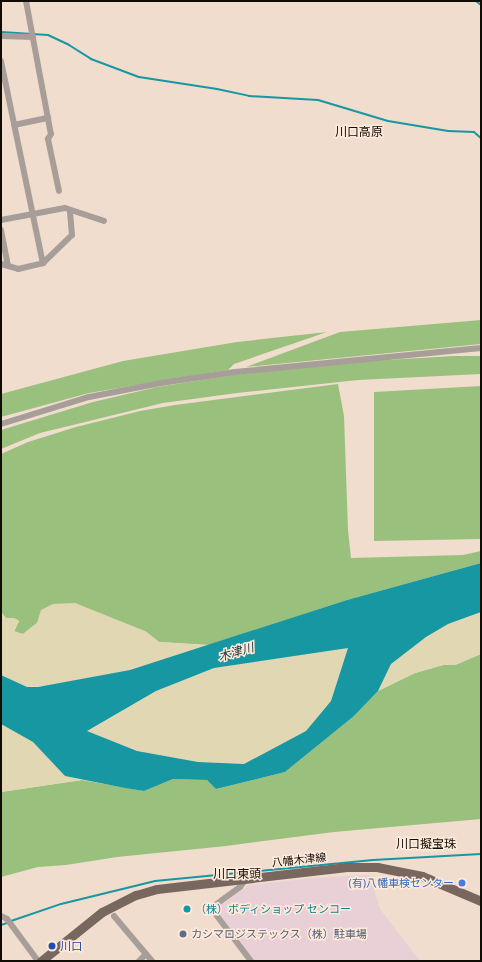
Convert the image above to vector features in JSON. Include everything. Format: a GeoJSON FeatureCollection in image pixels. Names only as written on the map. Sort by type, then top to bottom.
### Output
{"type":"FeatureCollection","features":[{"type":"Feature","properties":{"kind":"main road","name":"八幡木津線"},"geometry":{"type":"LineString","coordinates":[[41,961],[102,912],[136,895],[157,889],[347,867],[377,867],[422,876],[481,901]]}},
{"type":"Feature","properties":{"kind":"street"},"geometry":{"type":"LineString","coordinates":[[26,1],[51,134],[48,139],[59,191]]}},
{"type":"Feature","properties":{"kind":"street"},"geometry":{"type":"LineString","coordinates":[[1,36],[33,37]]}},
{"type":"Feature","properties":{"kind":"street"},"geometry":{"type":"LineString","coordinates":[[1,61],[42,263]]}},
{"type":"Feature","properties":{"kind":"street"},"geometry":{"type":"LineString","coordinates":[[14,126],[48,118]]}},
{"type":"Feature","properties":{"kind":"street"},"geometry":{"type":"LineString","coordinates":[[1,220],[65,208],[104,221]]}},
{"type":"Feature","properties":{"kind":"street"},"geometry":{"type":"LineString","coordinates":[[1,264],[18,269],[42,263],[72,235],[70,210]]}},
{"type":"Feature","properties":{"kind":"street"},"geometry":{"type":"LineString","coordinates":[[1,230],[8,265]]}},
{"type":"Feature","properties":{"kind":"street"},"geometry":{"type":"LineString","coordinates":[[1,424],[88,397],[160,383],[251,370],[481,348]]}},
{"type":"Feature","properties":{"kind":"street"},"geometry":{"type":"LineString","coordinates":[[247,878],[240,887],[211,908],[251,961]]}},
{"type":"Feature","properties":{"kind":"street"},"geometry":{"type":"LineString","coordinates":[[1,916],[7,919],[38,961]]}},
{"type":"Feature","properties":{"kind":"street"},"geometry":{"type":"LineString","coordinates":[[114,916],[152,961]]}},
{"type":"Feature","properties":{"kind":"street"},"geometry":{"type":"LineString","coordinates":[[139,961],[146,954]]}},
{"type":"Feature","properties":{"kind":"shaded area"},"geometry":{"type":"Polygon","coordinates":[[[369,875],[380,909],[420,961],[254,961],[216,909],[249,885],[312,878],[369,875]]]}},
{"type":"Feature","properties":{"kind":"green space"},"geometry":{"type":"Polygon","coordinates":[[[481,320],[481,344],[246,367],[340,332],[481,320]]]}},
{"type":"Feature","properties":{"kind":"green space"},"geometry":{"type":"Polygon","coordinates":[[[327,332],[234,364],[228,370],[89,393],[1,417],[1,394],[123,361],[237,342],[327,332]]]}},
{"type":"Feature","properties":{"kind":"green space"},"geometry":{"type":"Polygon","coordinates":[[[453,356],[481,356],[481,374],[358,380],[237,393],[163,403],[40,433],[1,449],[1,430],[93,402],[157,387],[233,375],[355,362],[453,356]]]}},
{"type":"Feature","properties":{"kind":"green space"},"geometry":{"type":"Polygon","coordinates":[[[338,384],[344,416],[348,530],[351,558],[463,555],[481,551],[481,563],[347,600],[209,645],[159,642],[145,631],[37,623],[23,634],[14,632],[19,621],[14,618],[6,618],[1,612],[1,454],[28,442],[76,427],[140,411],[175,405],[338,384]]]}},
{"type":"Feature","properties":{"kind":"green space"},"geometry":{"type":"Polygon","coordinates":[[[481,386],[481,539],[374,541],[374,392],[481,386]]]}},
{"type":"Feature","properties":{"kind":"green space"},"geometry":{"type":"Polygon","coordinates":[[[481,654],[481,819],[334,832],[226,846],[117,857],[66,865],[38,867],[1,877],[1,792],[82,780],[144,791],[173,779],[207,780],[216,789],[285,772],[354,716],[378,691],[415,673],[443,665],[455,665],[481,654]]]}},
{"type":"Feature","properties":{"kind":"sand"},"geometry":{"type":"Polygon","coordinates":[[[75,603],[145,631],[159,642],[209,645],[130,670],[50,686],[27,687],[1,675],[1,612],[6,618],[14,618],[19,621],[14,631],[23,634],[37,623],[41,610],[53,604],[75,603]]]}},
{"type":"Feature","properties":{"kind":"sand"},"geometry":{"type":"Polygon","coordinates":[[[481,612],[481,654],[455,665],[443,665],[415,673],[378,691],[391,664],[426,637],[448,624],[481,612]]]}},
{"type":"Feature","properties":{"kind":"sand"},"geometry":{"type":"Polygon","coordinates":[[[348,647],[331,701],[306,731],[244,764],[198,762],[137,751],[87,731],[156,691],[214,668],[348,647]]]}},
{"type":"Feature","properties":{"kind":"sand"},"geometry":{"type":"Polygon","coordinates":[[[1,724],[33,742],[65,776],[82,780],[1,792],[1,724]]]}},
{"type":"Feature","properties":{"kind":"water","name":"木津川"},"geometry":{"type":"Polygon","coordinates":[[[481,563],[481,612],[448,624],[426,637],[391,664],[378,691],[354,716],[285,772],[216,789],[207,780],[173,779],[144,791],[125,788],[65,776],[33,742],[1,724],[1,675],[27,687],[38,687],[130,670],[347,600],[481,563]],[[348,648],[214,668],[156,691],[87,731],[137,751],[198,762],[244,764],[306,731],[331,701],[348,648]]]}},
{"type":"Feature","properties":{"kind":"waterway"},"geometry":{"type":"LineString","coordinates":[[476,1],[481,5]]}},
{"type":"Feature","properties":{"kind":"waterway"},"geometry":{"type":"LineString","coordinates":[[1,32],[48,35],[69,45],[91,59],[139,77],[217,89],[249,96],[318,100],[388,121],[448,131],[474,132],[481,138]]}},
{"type":"Feature","properties":{"kind":"waterway"},"geometry":{"type":"LineString","coordinates":[[11,921],[61,904],[155,881],[373,860],[481,854]]}},
{"type":"Feature","properties":{"kind":"waterway"},"geometry":{"type":"LineString","coordinates":[[1,925],[7,923]]}},
{"type":"Feature","properties":{"kind":"place","name":"(有)八幡車検センター"},"geometry":{"type":"Point","coordinates":[462,883]}},
{"type":"Feature","properties":{"kind":"place","name":"（株）ボディショップ センコー"},"geometry":{"type":"Point","coordinates":[187,909]}},
{"type":"Feature","properties":{"kind":"place","name":"カシマロジステックス（株）駐車場"},"geometry":{"type":"Point","coordinates":[183,934]}},
{"type":"Feature","properties":{"kind":"place","name":"川口"},"geometry":{"type":"Point","coordinates":[52,946]}},
{"type":"Feature","properties":{"kind":"district","name":"川口高原"},"geometry":{"type":"Point","coordinates":[359,132]}},
{"type":"Feature","properties":{"kind":"district","name":"川口擬宝珠"},"geometry":{"type":"Point","coordinates":[426,844]}},
{"type":"Feature","properties":{"kind":"district","name":"川口東頭"},"geometry":{"type":"Point","coordinates":[237,874]}}]}
